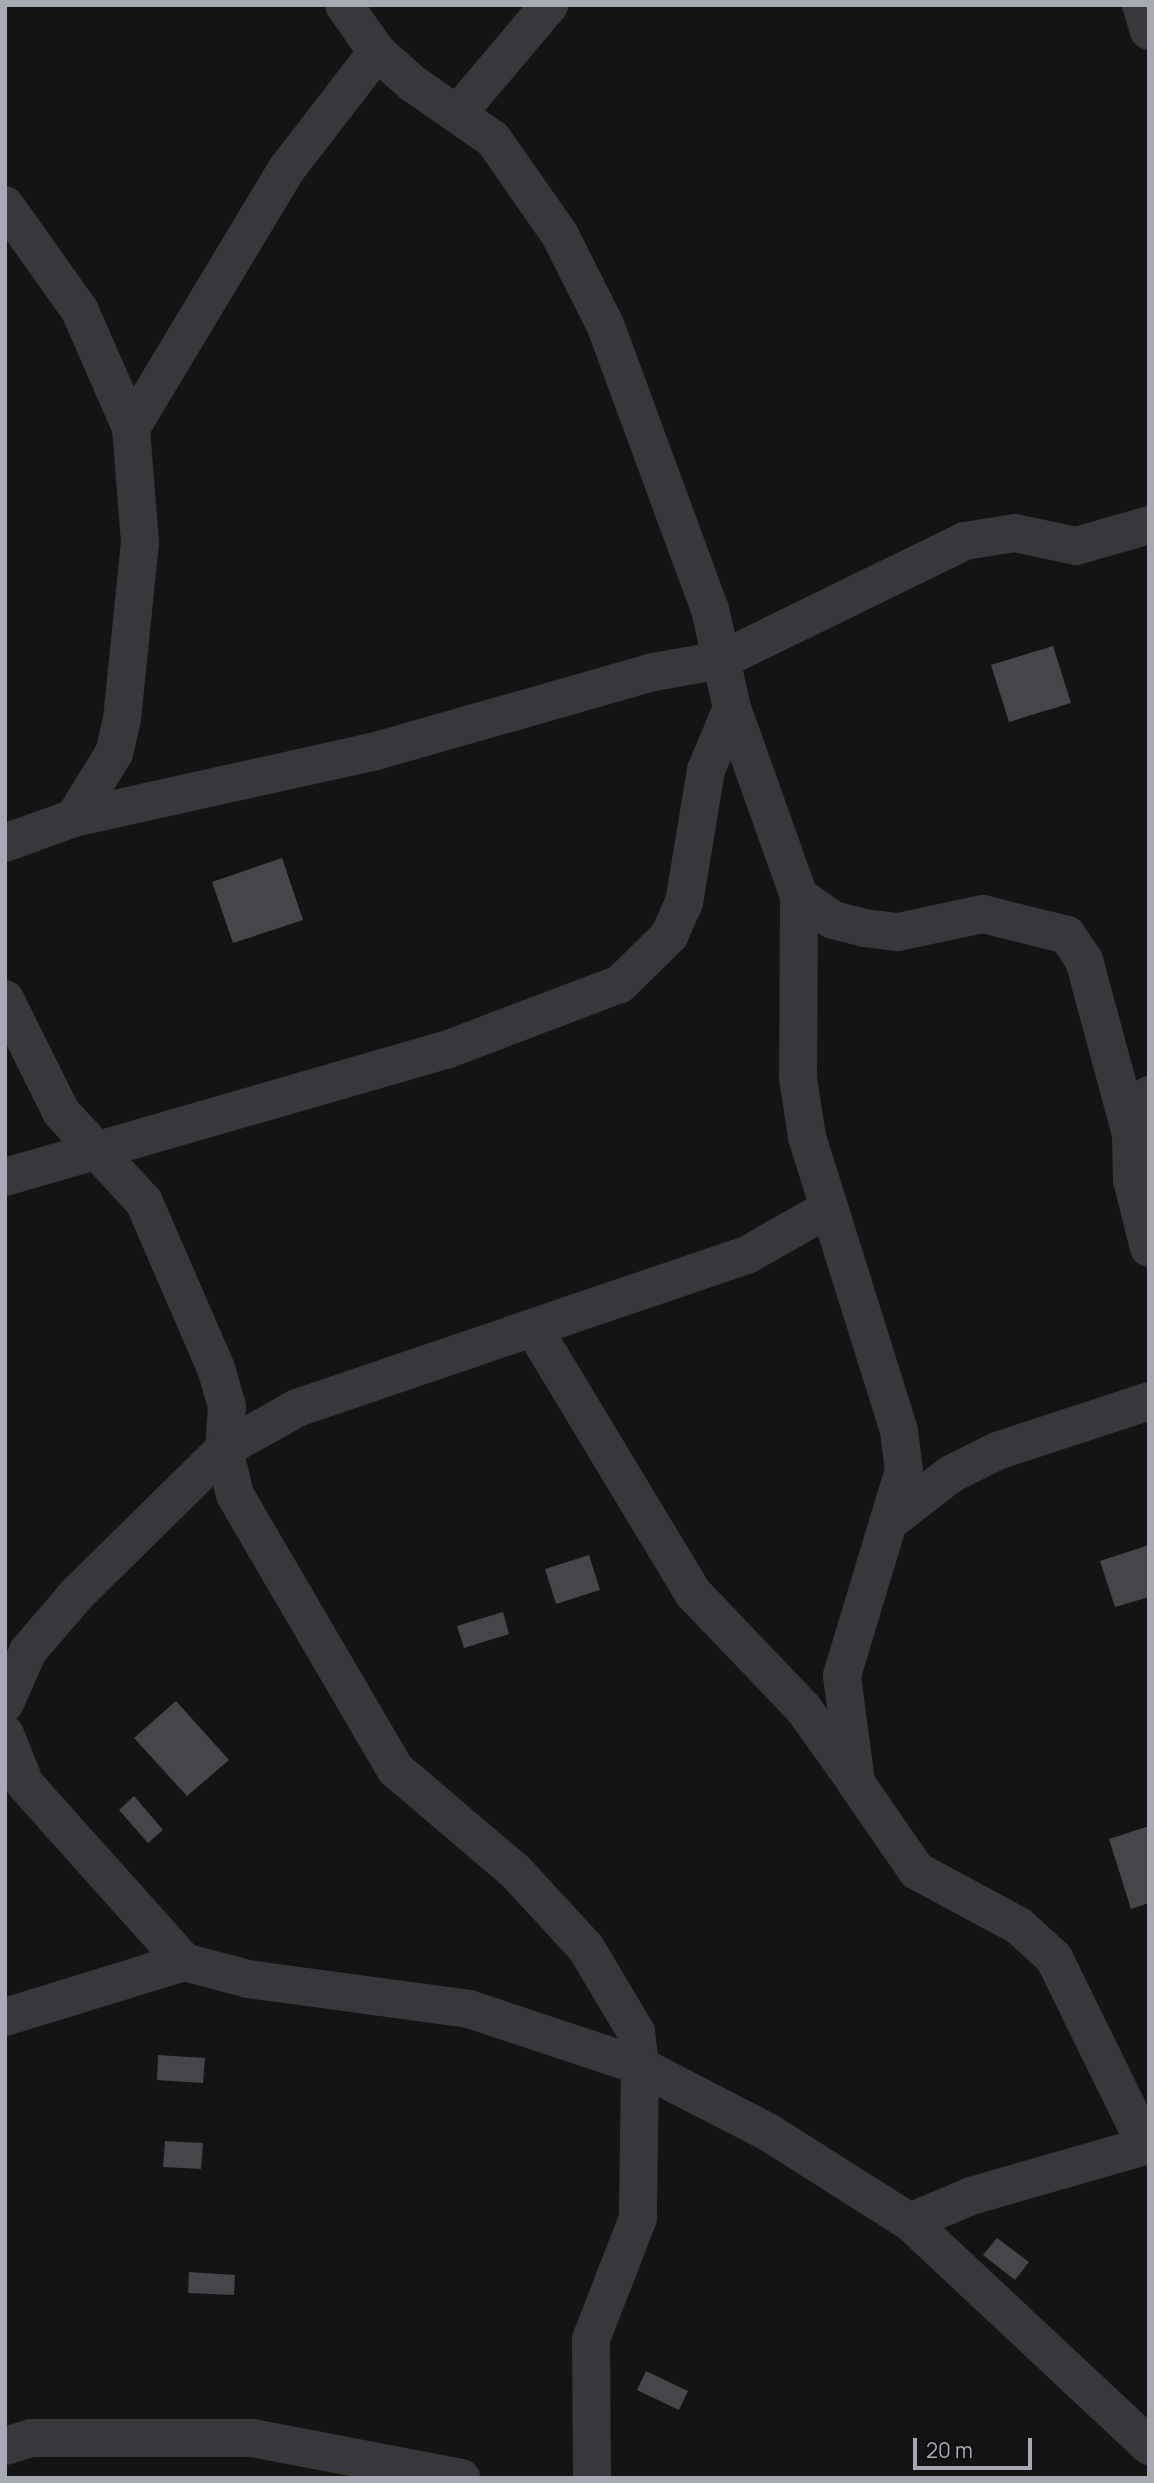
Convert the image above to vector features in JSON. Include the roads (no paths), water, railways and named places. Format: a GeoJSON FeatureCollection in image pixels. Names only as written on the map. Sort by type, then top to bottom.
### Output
{"type":"FeatureCollection","features":[{"type":"Feature","properties":{"kind":"street"},"geometry":{"type":"LineString","coordinates":[[344,5],[377,52],[459,112],[519,171],[607,327],[710,609],[732,708],[799,896],[798,1078],[827,1210],[899,1431],[904,1470],[893,1519],[842,1676],[856,1783]]}},
{"type":"Feature","properties":{"kind":"street"},"geometry":{"type":"LineString","coordinates":[[459,112],[550,5]]}},
{"type":"Feature","properties":{"kind":"street"},"geometry":{"type":"LineString","coordinates":[[1141,5],[1149,31]]}},
{"type":"Feature","properties":{"kind":"street"},"geometry":{"type":"LineString","coordinates":[[131,428],[286,170],[377,52]]}},
{"type":"Feature","properties":{"kind":"street"},"geometry":{"type":"LineString","coordinates":[[5,205],[80,311],[131,428],[140,542],[122,719],[114,753],[74,818]]}},
{"type":"Feature","properties":{"kind":"street"},"geometry":{"type":"LineString","coordinates":[[5,843],[74,818],[376,751],[654,672],[721,660],[965,541],[1015,533],[1076,546],[1149,525]]}},
{"type":"Feature","properties":{"kind":"street"},"geometry":{"type":"LineString","coordinates":[[5,1177],[446,1050],[620,984],[669,936],[684,903],[706,770],[732,708]]}},
{"type":"Feature","properties":{"kind":"street"},"geometry":{"type":"LineString","coordinates":[[799,896],[833,920],[864,928],[898,932],[983,914],[1067,935],[1084,960],[1131,1134],[1132,1180],[1149,1248]]}},
{"type":"Feature","properties":{"kind":"street"},"geometry":{"type":"LineString","coordinates":[[5,999],[61,1112],[144,1202],[194,1312],[227,1406],[223,1449],[235,1495],[395,1769],[515,1871],[586,1948],[636,2032],[640,2066],[638,2218],[591,2339],[592,2478]]}},
{"type":"Feature","properties":{"kind":"street"},"geometry":{"type":"LineString","coordinates":[[1131,1134],[1149,1095]]}},
{"type":"Feature","properties":{"kind":"street"},"geometry":{"type":"LineString","coordinates":[[5,1703],[28,1651],[76,1595],[223,1449],[297,1408],[535,1331],[747,1255],[827,1210]]}},
{"type":"Feature","properties":{"kind":"street"},"geometry":{"type":"LineString","coordinates":[[535,1331],[694,1593],[803,1709],[917,1871],[1019,1926],[1054,1958],[1147,2145],[971,2196],[909,2222]]}},
{"type":"Feature","properties":{"kind":"street"},"geometry":{"type":"LineString","coordinates":[[893,1519],[951,1474],[997,1451],[1149,1401]]}},
{"type":"Feature","properties":{"kind":"street"},"geometry":{"type":"LineString","coordinates":[[5,1734],[6,1749],[25,1784],[184,1962]]}},
{"type":"Feature","properties":{"kind":"street"},"geometry":{"type":"LineString","coordinates":[[5,2017],[184,1962],[248,1979],[469,2008],[640,2066],[768,2132],[909,2222],[1149,2446]]}},
{"type":"Feature","properties":{"kind":"street"},"geometry":{"type":"LineString","coordinates":[[5,2446],[31,2438],[252,2438],[461,2478]]}}]}
